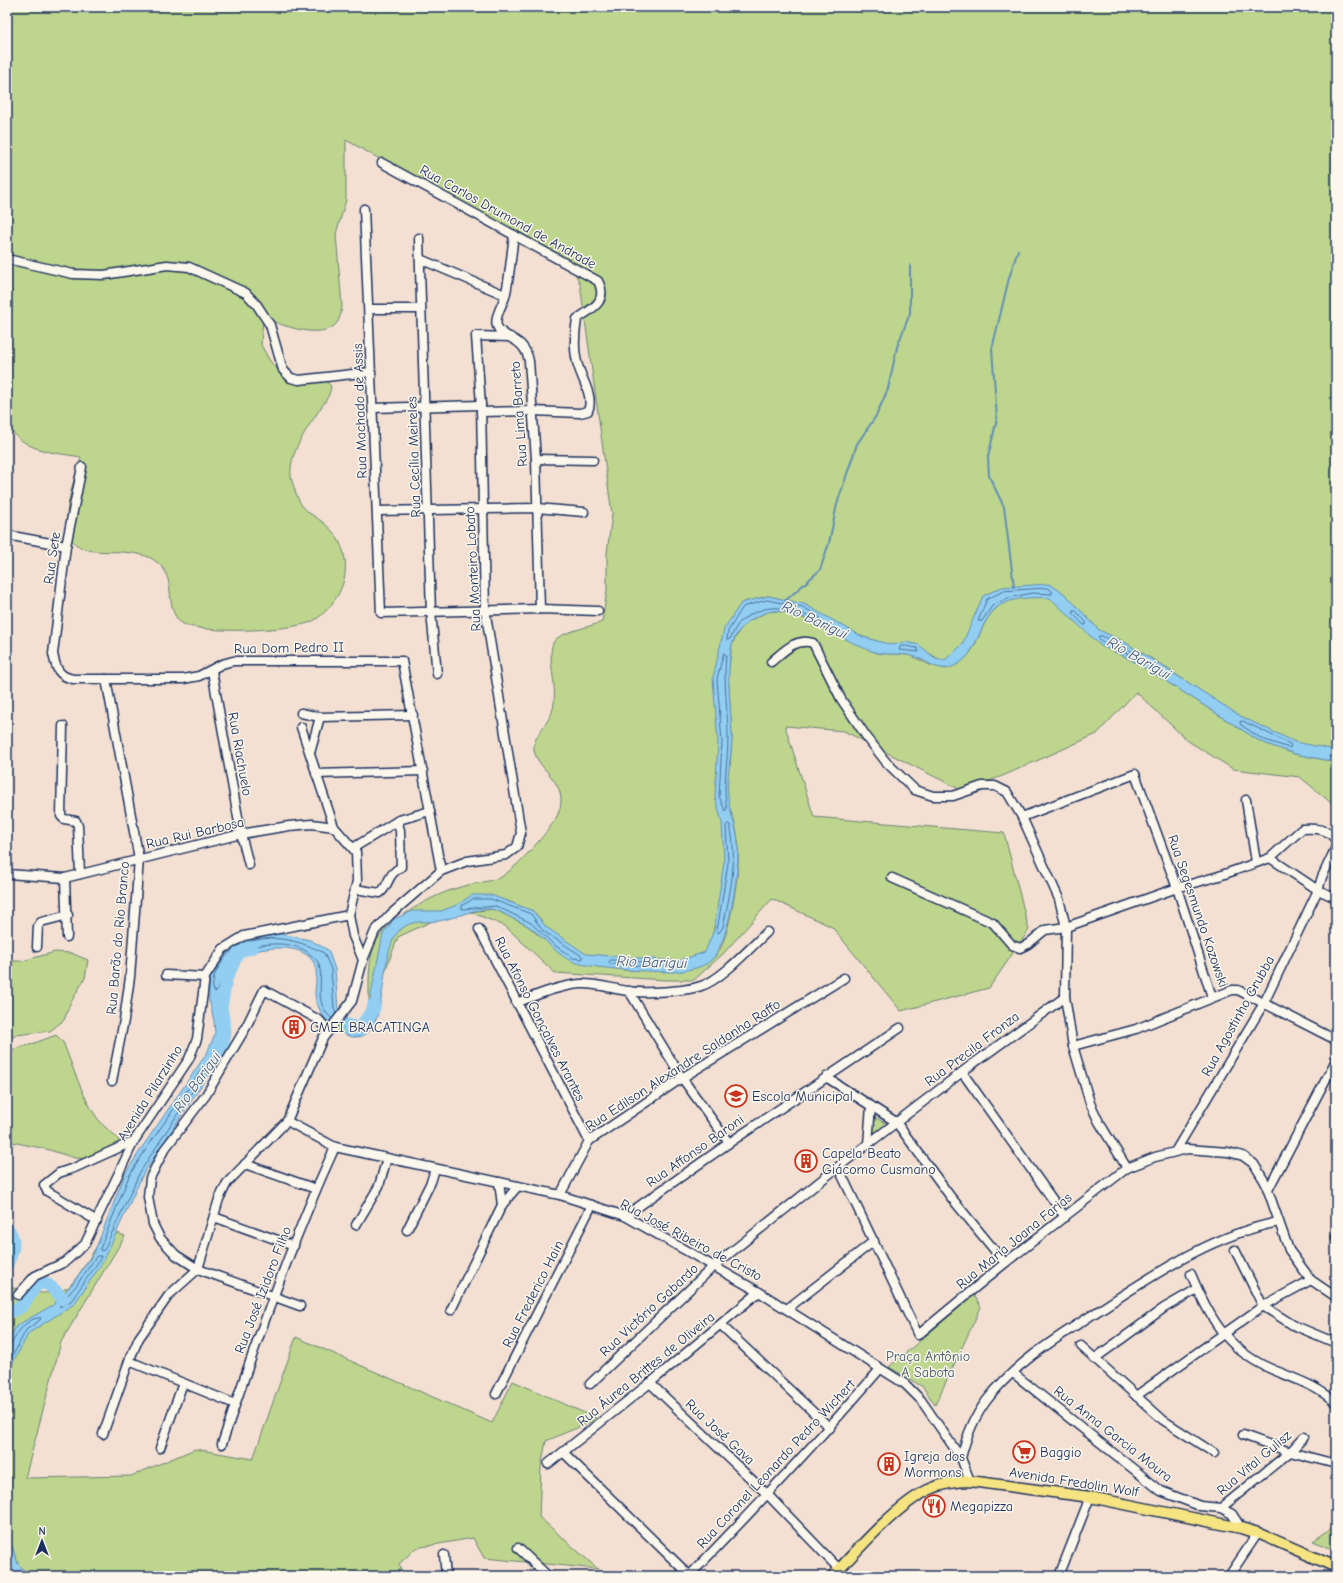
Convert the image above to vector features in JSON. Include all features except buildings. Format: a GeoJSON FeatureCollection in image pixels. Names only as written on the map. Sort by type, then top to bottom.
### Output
{"type":"FeatureCollection","features":[{"type":"Feature","properties":{"kind":"main road","name":"Avenida Fredolin Wolf"},"geometry":{"type":"LineString","coordinates":[[836,1573],[894,1514],[927,1490],[958,1481],[970,1481],[1090,1497],[1241,1528],[1258,1533],[1336,1567]]}},
{"type":"Feature","properties":{"kind":"street","name":"Rua Carlos Drumond de Andrade"},"geometry":{"type":"LineString","coordinates":[[382,163],[598,281],[602,294],[598,303],[593,309],[577,319],[576,356],[590,400],[588,411],[580,414],[533,411]]}},
{"type":"Feature","properties":{"kind":"street","name":"Rua Machado de Assis"},"geometry":{"type":"LineString","coordinates":[[364,209],[381,613],[431,612]]}},
{"type":"Feature","properties":{"kind":"street","name":"Rua Lima Barreto"},"geometry":{"type":"LineString","coordinates":[[514,235],[505,295],[496,320],[496,325],[499,330],[519,342],[528,352],[536,459],[536,508],[540,609]]}},
{"type":"Feature","properties":{"kind":"street","name":"Rua Cecília Meireles"},"geometry":{"type":"LineString","coordinates":[[419,238],[426,406],[431,612],[437,674]]}},
{"type":"Feature","properties":{"kind":"street"},"geometry":{"type":"LineString","coordinates":[[7,259],[73,274],[104,275],[167,265],[189,267],[246,293],[257,304],[270,324],[283,370],[291,378],[299,380],[371,372]]}},
{"type":"Feature","properties":{"kind":"street"},"geometry":{"type":"LineString","coordinates":[[420,259],[505,295]]}},
{"type":"Feature","properties":{"kind":"street"},"geometry":{"type":"LineString","coordinates":[[369,309],[421,309]]}},
{"type":"Feature","properties":{"kind":"street","name":"Rua Monteiro Lobato"},"geometry":{"type":"LineString","coordinates":[[441,871],[467,860],[506,855],[517,847],[520,833],[485,609],[481,409],[476,336],[510,337]]}},
{"type":"Feature","properties":{"kind":"street"},"geometry":{"type":"LineString","coordinates":[[373,408],[426,406],[533,411]]}},
{"type":"Feature","properties":{"kind":"street"},"geometry":{"type":"LineString","coordinates":[[536,459],[593,460]]}},
{"type":"Feature","properties":{"kind":"street","name":"Rua Sete"},"geometry":{"type":"LineString","coordinates":[[53,654],[66,546],[82,467]]}},
{"type":"Feature","properties":{"kind":"street"},"geometry":{"type":"LineString","coordinates":[[377,511],[536,508],[584,512]]}},
{"type":"Feature","properties":{"kind":"street"},"geometry":{"type":"LineString","coordinates":[[7,535],[66,546]]}},
{"type":"Feature","properties":{"kind":"street"},"geometry":{"type":"LineString","coordinates":[[431,612],[485,609],[598,611]]}},
{"type":"Feature","properties":{"kind":"street"},"geometry":{"type":"LineString","coordinates":[[771,662],[782,652],[798,642],[806,641],[813,643],[841,699],[866,736],[886,762],[915,790],[932,796],[954,796],[982,786],[995,786],[1008,792],[1022,817],[1059,899],[1066,927],[1064,997],[1073,1046],[1090,1103],[1099,1122],[1127,1168]]}},
{"type":"Feature","properties":{"kind":"street","name":"Rua Dom Pedro II"},"geometry":{"type":"LineString","coordinates":[[53,654],[56,669],[64,677],[73,679],[106,678],[183,680],[199,676],[212,671],[222,664],[234,661],[402,661],[412,715]]}},
{"type":"Feature","properties":{"kind":"street","name":"Rua Riachuelo"},"geometry":{"type":"LineString","coordinates":[[212,671],[241,834],[249,865]]}},
{"type":"Feature","properties":{"kind":"street","name":"Rua Barão do Rio Branco"},"geometry":{"type":"LineString","coordinates":[[106,678],[139,859],[130,977],[124,1020],[112,1081]]}},
{"type":"Feature","properties":{"kind":"street"},"geometry":{"type":"LineString","coordinates":[[103,1434],[128,1361],[139,1338],[169,1295],[198,1269],[219,1199],[227,1183],[287,1121],[299,1090],[330,1028],[352,1001],[363,960],[375,931],[391,914],[441,871],[412,715],[320,717],[300,713]]}},
{"type":"Feature","properties":{"kind":"street"},"geometry":{"type":"LineString","coordinates":[[310,754],[320,717]]}},
{"type":"Feature","properties":{"kind":"street"},"geometry":{"type":"LineString","coordinates":[[63,726],[61,816],[64,819],[76,821],[78,826],[80,874]]}},
{"type":"Feature","properties":{"kind":"street"},"geometry":{"type":"LineString","coordinates":[[301,727],[334,827],[356,852],[357,867],[355,890],[348,915],[353,936],[363,960]]}},
{"type":"Feature","properties":{"kind":"street"},"geometry":{"type":"LineString","coordinates":[[316,774],[423,771]]}},
{"type":"Feature","properties":{"kind":"street","name":"Rua Segesmundo Kozowski"},"geometry":{"type":"LineString","coordinates":[[1022,817],[1135,774],[1177,888],[1212,998],[1226,991],[1238,990],[1336,1040]]}},
{"type":"Feature","properties":{"kind":"street"},"geometry":{"type":"LineString","coordinates":[[1246,800],[1256,862]]}},
{"type":"Feature","properties":{"kind":"street"},"geometry":{"type":"LineString","coordinates":[[352,848],[397,821],[430,811]]}},
{"type":"Feature","properties":{"kind":"street"},"geometry":{"type":"LineString","coordinates":[[355,890],[380,893],[391,873],[401,867],[400,830],[397,821]]}},
{"type":"Feature","properties":{"kind":"street","name":"Rua Rui Barbosa"},"geometry":{"type":"LineString","coordinates":[[11,875],[66,878],[241,834],[289,826],[312,824],[334,827]]}},
{"type":"Feature","properties":{"kind":"street"},"geometry":{"type":"LineString","coordinates":[[892,878],[993,923],[1012,945],[1020,948],[1028,944],[1045,930],[1066,927],[1177,888],[1219,876],[1270,858],[1302,829],[1322,830],[1329,832],[1336,841]]}},
{"type":"Feature","properties":{"kind":"street","name":"Rua Agostinho Grubba"},"geometry":{"type":"LineString","coordinates":[[1176,1150],[1264,1003],[1318,890],[1322,877],[1336,847]]}},
{"type":"Feature","properties":{"kind":"street"},"geometry":{"type":"LineString","coordinates":[[1270,858],[1318,890],[1336,898]]}},
{"type":"Feature","properties":{"kind":"street"},"geometry":{"type":"LineString","coordinates":[[66,878],[68,915],[67,937]]}},
{"type":"Feature","properties":{"kind":"street"},"geometry":{"type":"LineString","coordinates":[[37,947],[38,926],[41,922],[68,915]]}},
{"type":"Feature","properties":{"kind":"street","name":"Avenida Pilarzinho"},"geometry":{"type":"LineString","coordinates":[[18,1295],[35,1276],[65,1262],[84,1244],[97,1221],[134,1141],[189,1059],[197,1039],[205,978],[223,949],[244,936],[348,915]]}},
{"type":"Feature","properties":{"kind":"street","name":"Rua Afonso Gonçalves Arantes"},"geometry":{"type":"LineString","coordinates":[[479,929],[516,1003],[589,1141]]}},
{"type":"Feature","properties":{"kind":"street"},"geometry":{"type":"LineString","coordinates":[[516,1003],[545,991],[580,984],[607,985],[629,992],[684,990],[702,986],[719,976],[767,932]]}},
{"type":"Feature","properties":{"kind":"street"},"geometry":{"type":"LineString","coordinates":[[166,975],[205,978]]}},
{"type":"Feature","properties":{"kind":"street","name":"Rua Edilson Alexandre Saldanha Raffo"},"geometry":{"type":"LineString","coordinates":[[560,1195],[589,1141],[682,1078],[844,978]]}},
{"type":"Feature","properties":{"kind":"street"},"geometry":{"type":"LineString","coordinates":[[300,1306],[198,1269],[176,1255],[160,1238],[153,1224],[149,1204],[150,1178],[164,1150],[206,1095],[245,1029],[264,990],[319,1020],[330,1028]]}},
{"type":"Feature","properties":{"kind":"street"},"geometry":{"type":"LineString","coordinates":[[629,992],[682,1078],[729,1143]]}},
{"type":"Feature","properties":{"kind":"street","name":"Rua Precila Fronza"},"geometry":{"type":"LineString","coordinates":[[896,1122],[1064,997]]}},
{"type":"Feature","properties":{"kind":"street"},"geometry":{"type":"LineString","coordinates":[[1073,1046],[1136,1029],[1212,998]]}},
{"type":"Feature","properties":{"kind":"street","name":"Rua Affonso Baroni"},"geometry":{"type":"LineString","coordinates":[[625,1216],[729,1143],[900,1028]]}},
{"type":"Feature","properties":{"kind":"street"},"geometry":{"type":"LineString","coordinates":[[1268,1190],[1336,1060]]}},
{"type":"Feature","properties":{"kind":"street"},"geometry":{"type":"LineString","coordinates":[[962,1072],[1064,1217]]}},
{"type":"Feature","properties":{"kind":"street"},"geometry":{"type":"LineString","coordinates":[[826,1077],[896,1122],[950,1196],[1005,1263]]}},
{"type":"Feature","properties":{"kind":"street"},"geometry":{"type":"LineString","coordinates":[[868,1144],[871,1106]]}},
{"type":"Feature","properties":{"kind":"street","name":"Rua José Ribeiro de Cristo"},"geometry":{"type":"LineString","coordinates":[[287,1121],[335,1147],[560,1195],[625,1216],[759,1292],[905,1384],[921,1400],[961,1458],[970,1481]]}},
{"type":"Feature","properties":{"kind":"street","name":"Rua Victório Gabardo"},"geometry":{"type":"LineString","coordinates":[[590,1384],[715,1266],[896,1122]]}},
{"type":"Feature","properties":{"kind":"street"},"geometry":{"type":"LineString","coordinates":[[97,1221],[47,1191],[44,1185],[59,1173],[74,1168],[134,1141]]}},
{"type":"Feature","properties":{"kind":"street","name":"Rua José Izidoro Filho"},"geometry":{"type":"LineString","coordinates":[[222,1444],[274,1297],[316,1189],[335,1147]]}},
{"type":"Feature","properties":{"kind":"street","name":"Rua Maria Joana Farias"},"geometry":{"type":"LineString","coordinates":[[874,1241],[918,1335],[1005,1263],[1127,1168],[1176,1150],[1187,1149],[1228,1152],[1243,1156],[1254,1164],[1268,1190],[1289,1250],[1311,1280],[1336,1297]]}},
{"type":"Feature","properties":{"kind":"street"},"geometry":{"type":"LineString","coordinates":[[356,1225],[379,1186],[387,1158]]}},
{"type":"Feature","properties":{"kind":"street"},"geometry":{"type":"LineString","coordinates":[[245,1164],[316,1189]]}},
{"type":"Feature","properties":{"kind":"street"},"geometry":{"type":"LineString","coordinates":[[787,1309],[874,1241],[838,1167]]}},
{"type":"Feature","properties":{"kind":"street"},"geometry":{"type":"LineString","coordinates":[[407,1230],[431,1182],[435,1169]]}},
{"type":"Feature","properties":{"kind":"street"},"geometry":{"type":"LineString","coordinates":[[499,1182],[502,1205]]}},
{"type":"Feature","properties":{"kind":"street"},"geometry":{"type":"LineString","coordinates":[[451,1310],[502,1205],[518,1186]]}},
{"type":"Feature","properties":{"kind":"street","name":"Rua Frederico Hain"},"geometry":{"type":"LineString","coordinates":[[496,1394],[592,1205]]}},
{"type":"Feature","properties":{"kind":"street"},"geometry":{"type":"LineString","coordinates":[[214,1217],[294,1246]]}},
{"type":"Feature","properties":{"kind":"street"},"geometry":{"type":"LineString","coordinates":[[961,1458],[966,1440],[986,1401],[1013,1372],[1039,1349],[1183,1257],[1263,1225],[1279,1222]]}},
{"type":"Feature","properties":{"kind":"street"},"geometry":{"type":"LineString","coordinates":[[1234,1250],[1263,1306],[1293,1325],[1336,1343]]}},
{"type":"Feature","properties":{"kind":"street"},"geometry":{"type":"LineString","coordinates":[[1190,1274],[1206,1310],[1223,1334],[1253,1359],[1267,1367],[1309,1384],[1336,1403]]}},
{"type":"Feature","properties":{"kind":"street"},"geometry":{"type":"LineString","coordinates":[[1136,1396],[1263,1306],[1311,1280]]}},
{"type":"Feature","properties":{"kind":"street"},"geometry":{"type":"LineString","coordinates":[[1094,1358],[1164,1308],[1197,1289]]}},
{"type":"Feature","properties":{"kind":"street","name":"Rua Áurea Brittes de Oliveira"},"geometry":{"type":"LineString","coordinates":[[548,1464],[650,1383],[759,1292]]}},
{"type":"Feature","properties":{"kind":"street"},"geometry":{"type":"LineString","coordinates":[[720,1325],[830,1428]]}},
{"type":"Feature","properties":{"kind":"street"},"geometry":{"type":"LineString","coordinates":[[1081,1346],[1163,1420],[1214,1452]]}},
{"type":"Feature","properties":{"kind":"street"},"geometry":{"type":"LineString","coordinates":[[128,1361],[235,1404]]}},
{"type":"Feature","properties":{"kind":"street","name":"Rua Coronel Leonardo Pedro Wichert"},"geometry":{"type":"LineString","coordinates":[[690,1576],[830,1428],[880,1369]]}},
{"type":"Feature","properties":{"kind":"street","name":"Rua Anna Garcia Moura"},"geometry":{"type":"LineString","coordinates":[[1013,1372],[1161,1491],[1200,1506],[1221,1508]]}},
{"type":"Feature","properties":{"kind":"street"},"geometry":{"type":"LineString","coordinates":[[160,1448],[183,1383]]}},
{"type":"Feature","properties":{"kind":"street","name":"Rua José Gava"},"geometry":{"type":"LineString","coordinates":[[650,1383],[768,1495],[836,1573]]}},
{"type":"Feature","properties":{"kind":"street"},"geometry":{"type":"LineString","coordinates":[[1243,1435],[1290,1452],[1336,1464]]}},
{"type":"Feature","properties":{"kind":"street","name":"Rua Vital Gulisz"},"geometry":{"type":"LineString","coordinates":[[1221,1508],[1290,1452],[1304,1437]]}},
{"type":"Feature","properties":{"kind":"street"},"geometry":{"type":"LineString","coordinates":[[563,1452],[690,1576]]}},
{"type":"Feature","properties":{"kind":"street"},"geometry":{"type":"LineString","coordinates":[[1059,1576],[1090,1497]]}},
{"type":"Feature","properties":{"kind":"street"},"geometry":{"type":"LineString","coordinates":[[1221,1508],[1232,1514],[1241,1528]]}},
{"type":"Feature","properties":{"kind":"street"},"geometry":{"type":"LineString","coordinates":[[1229,1576],[1258,1533]]}},
{"type":"Feature","properties":{"kind":"street"},"geometry":{"type":"LineString","coordinates":[[518,1548],[548,1576]]}},
{"type":"Feature","properties":{"kind":"street"},"geometry":{"type":"LineString","coordinates":[[444,1555],[446,1576]]}},
{"type":"Feature","properties":{"kind":"green space"},"geometry":{"type":"Polygon","coordinates":[[[7,7],[1336,7],[1336,756],[1266,734],[1157,662],[1126,643],[1099,630],[1083,613],[1068,603],[1054,601],[1101,646],[1128,658],[1158,676],[1261,742],[1295,754],[1336,762],[1336,807],[1300,777],[1233,769],[1188,741],[1136,692],[1097,734],[1005,775],[963,791],[844,731],[785,726],[814,817],[1004,833],[1029,930],[989,988],[901,1011],[832,927],[772,899],[723,954],[694,980],[665,980],[555,973],[505,926],[470,912],[494,909],[528,926],[544,940],[542,921],[533,911],[505,900],[439,918],[398,937],[381,982],[375,1021],[367,1033],[359,1034],[350,1028],[361,1024],[367,1017],[369,1007],[371,958],[377,939],[383,931],[406,913],[440,894],[462,886],[494,880],[505,874],[522,859],[540,839],[558,814],[561,803],[557,785],[541,765],[534,750],[534,745],[535,740],[550,717],[554,703],[551,656],[554,641],[562,635],[602,622],[607,590],[607,553],[612,514],[580,284],[575,273],[565,263],[346,140],[346,200],[336,234],[342,306],[339,319],[334,326],[327,330],[309,331],[288,327],[263,317],[261,345],[270,361],[277,369],[295,375],[324,379],[331,386],[327,398],[297,446],[291,473],[295,491],[304,508],[331,530],[340,543],[345,558],[345,575],[341,588],[331,605],[318,618],[303,624],[266,629],[221,630],[186,625],[178,620],[172,606],[167,576],[163,569],[154,560],[136,554],[87,550],[73,542],[68,532],[68,506],[74,478],[81,457],[49,452],[30,445],[21,440],[7,424],[7,7]],[[768,596],[744,602],[730,623],[726,647],[721,712],[730,766],[732,738],[728,674],[732,644],[743,624],[769,611],[783,612],[801,617],[877,653],[910,655],[930,665],[947,669],[951,666],[918,647],[887,646],[884,643],[863,637],[804,604],[768,596]],[[998,607],[991,609],[964,658],[956,664],[964,659],[970,653],[986,620],[998,607]],[[731,812],[732,863],[715,921],[709,961],[700,966],[711,960],[719,951],[731,913],[739,852],[737,834],[731,812]],[[585,964],[625,970],[681,971],[585,964]]]}},
{"type":"Feature","properties":{"kind":"green space"},"geometry":{"type":"Polygon","coordinates":[[[55,952],[71,953],[88,960],[85,978],[70,1004],[64,1020],[50,1031],[16,1035],[7,1041],[7,961],[22,961],[55,952]]]}},
{"type":"Feature","properties":{"kind":"green space"},"geometry":{"type":"Polygon","coordinates":[[[56,1035],[63,1042],[78,1082],[92,1110],[101,1123],[118,1140],[122,1150],[94,1159],[75,1158],[46,1149],[7,1141],[7,1051],[56,1035]]]}},
{"type":"Feature","properties":{"kind":"green space"},"geometry":{"type":"Polygon","coordinates":[[[871,1115],[887,1124],[871,1138],[871,1115]]]}},
{"type":"Feature","properties":{"kind":"green space"},"geometry":{"type":"Polygon","coordinates":[[[107,1229],[125,1236],[61,1342],[25,1478],[131,1476],[195,1449],[253,1459],[296,1337],[492,1423],[513,1381],[598,1419],[546,1441],[541,1467],[539,1517],[598,1569],[484,1558],[473,1538],[416,1548],[399,1564],[404,1576],[7,1576],[7,1286],[37,1293],[60,1291],[67,1288],[82,1270],[107,1229]]]}},
{"type":"Feature","properties":{"kind":"green space","name":"Praça Antônio A Sabota"},"geometry":{"type":"Polygon","coordinates":[[[974,1295],[981,1307],[935,1405],[923,1387],[889,1367],[974,1295]]]}},
{"type":"Feature","properties":{"kind":"green space"},"geometry":{"type":"Polygon","coordinates":[[[1336,1525],[1336,1551],[1313,1541],[1336,1525]]]}},
{"type":"Feature","properties":{"kind":"water"},"geometry":{"type":"Polygon","coordinates":[[[1049,584],[1065,594],[1099,630],[1126,643],[1242,717],[1295,742],[1336,750],[1336,762],[1295,754],[1261,742],[1128,658],[1101,646],[1050,598],[1012,600],[998,606],[987,619],[971,651],[958,664],[949,668],[939,668],[912,656],[878,653],[866,649],[812,621],[786,612],[773,611],[765,613],[742,627],[734,639],[731,649],[729,682],[732,736],[728,789],[731,814],[738,842],[737,870],[732,907],[727,926],[722,942],[715,955],[708,963],[696,968],[675,972],[604,968],[577,963],[563,956],[528,926],[501,912],[491,909],[478,910],[446,920],[410,924],[401,929],[393,940],[388,955],[379,1010],[374,1025],[365,1034],[353,1037],[340,1032],[333,1027],[319,1008],[315,994],[316,969],[313,961],[306,954],[298,950],[277,948],[255,951],[237,956],[225,975],[218,1004],[224,1037],[218,1060],[143,1174],[103,1262],[74,1304],[29,1333],[13,1362],[7,1379],[7,1345],[16,1326],[53,1305],[73,1283],[94,1253],[125,1174],[207,1053],[215,1034],[214,1021],[209,1000],[209,980],[217,961],[227,949],[243,940],[277,933],[310,940],[328,950],[335,969],[338,1008],[351,1024],[365,1024],[383,934],[394,919],[413,911],[441,911],[457,905],[472,895],[491,895],[533,911],[546,927],[586,954],[678,961],[705,952],[714,930],[724,862],[722,822],[715,797],[718,742],[713,678],[724,629],[741,603],[768,596],[804,604],[863,637],[892,645],[905,642],[919,645],[935,658],[945,660],[962,645],[983,596],[1002,587],[1049,584]]]}},
{"type":"Feature","properties":{"kind":"water"},"geometry":{"type":"Polygon","coordinates":[[[7,1531],[18,1564],[30,1576],[7,1576],[7,1531]]]}},
{"type":"Feature","properties":{"kind":"waterway"},"geometry":{"type":"LineString","coordinates":[[1014,587],[1004,507],[989,476],[988,457],[997,419],[992,349],[1009,278],[1018,250]]}},
{"type":"Feature","properties":{"kind":"waterway"},"geometry":{"type":"LineString","coordinates":[[785,601],[820,570],[829,543],[837,504],[857,444],[876,416],[888,389],[897,347],[910,313],[910,265]]}},
{"type":"Feature","properties":{"kind":"waterway","name":"Rio Barigui"},"geometry":{"type":"LineString","coordinates":[[208,1066],[222,1050],[225,1032],[221,1007],[226,979],[239,951],[251,948]]}},
{"type":"Feature","properties":{"kind":"waterway","name":"Rio Barigui"},"geometry":{"type":"LineString","coordinates":[[348,1025],[360,1028],[374,1008],[374,1004]]}},
{"type":"Feature","properties":{"kind":"waterway"},"geometry":{"type":"LineString","coordinates":[[7,1228],[13,1241],[11,1255],[7,1264]]}},
{"type":"Feature","properties":{"kind":"waterway"},"geometry":{"type":"LineString","coordinates":[[7,1311],[17,1309],[24,1304],[38,1284],[43,1283],[52,1287],[63,1299]]}},
{"type":"Feature","properties":{"kind":"place","name":"CMEI BRACATINGA"},"geometry":{"type":"Point","coordinates":[294,1027]}},
{"type":"Feature","properties":{"kind":"place","name":"Escola Municipal"},"geometry":{"type":"Point","coordinates":[736,1096]}},
{"type":"Feature","properties":{"kind":"place","name":"Capela Beato Giácomo Cusmano"},"geometry":{"type":"Point","coordinates":[806,1161]}},
{"type":"Feature","properties":{"kind":"place","name":"Baggio"},"geometry":{"type":"Point","coordinates":[1024,1452]}},
{"type":"Feature","properties":{"kind":"place","name":"Igreja dos Mormons"},"geometry":{"type":"Point","coordinates":[889,1464]}},
{"type":"Feature","properties":{"kind":"place","name":"Megapizza"},"geometry":{"type":"Point","coordinates":[934,1506]}}]}
